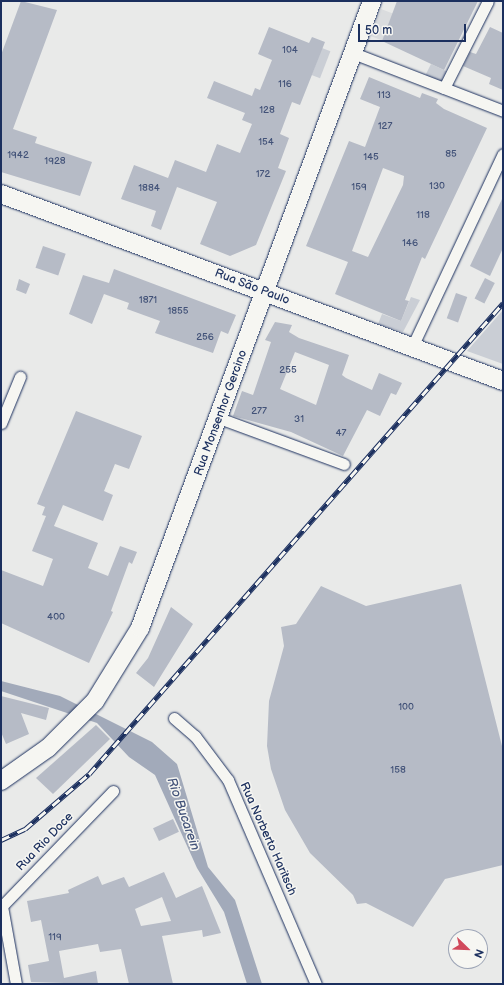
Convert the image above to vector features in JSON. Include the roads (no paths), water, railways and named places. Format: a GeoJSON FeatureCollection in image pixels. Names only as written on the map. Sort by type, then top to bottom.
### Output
{"type":"FeatureCollection","features":[{"type":"Feature","properties":{"kind":"main road","name":"Rua Monsenhor Gercino"},"geometry":{"type":"LineString","coordinates":[[1,781],[70,728],[95,701],[140,628],[219,418],[372,1]]}},
{"type":"Feature","properties":{"kind":"main road","name":"Rua São Paulo"},"geometry":{"type":"LineString","coordinates":[[1,194],[503,381]]}},
{"type":"Feature","properties":{"kind":"street"},"geometry":{"type":"LineString","coordinates":[[444,88],[488,1]]}},
{"type":"Feature","properties":{"kind":"street"},"geometry":{"type":"LineString","coordinates":[[353,53],[503,111]]}},
{"type":"Feature","properties":{"kind":"street"},"geometry":{"type":"LineString","coordinates":[[412,347],[503,154]]}},
{"type":"Feature","properties":{"kind":"street"},"geometry":{"type":"LineString","coordinates":[[1,423],[20,377]]}},
{"type":"Feature","properties":{"kind":"street"},"geometry":{"type":"LineString","coordinates":[[219,418],[344,464]]}},
{"type":"Feature","properties":{"kind":"street","name":"Rua Norberto Haritsch"},"geometry":{"type":"LineString","coordinates":[[174,718],[195,736],[228,780],[316,984]]}},
{"type":"Feature","properties":{"kind":"street","name":"Rua Rio Doce"},"geometry":{"type":"LineString","coordinates":[[16,984],[2,906],[113,791]]}},
{"type":"Feature","properties":{"kind":"water","name":"Rio Bucarein"},"geometry":{"type":"Polygon","coordinates":[[[1,681],[60,696],[152,742],[177,764],[208,867],[235,900],[262,984],[247,984],[224,912],[197,868],[155,775],[129,757],[97,723],[1,691],[1,681]]]}},
{"type":"Feature","properties":{"kind":"railway"},"geometry":{"type":"LineString","coordinates":[[1,840],[25,829],[89,774],[503,303]]}}]}
